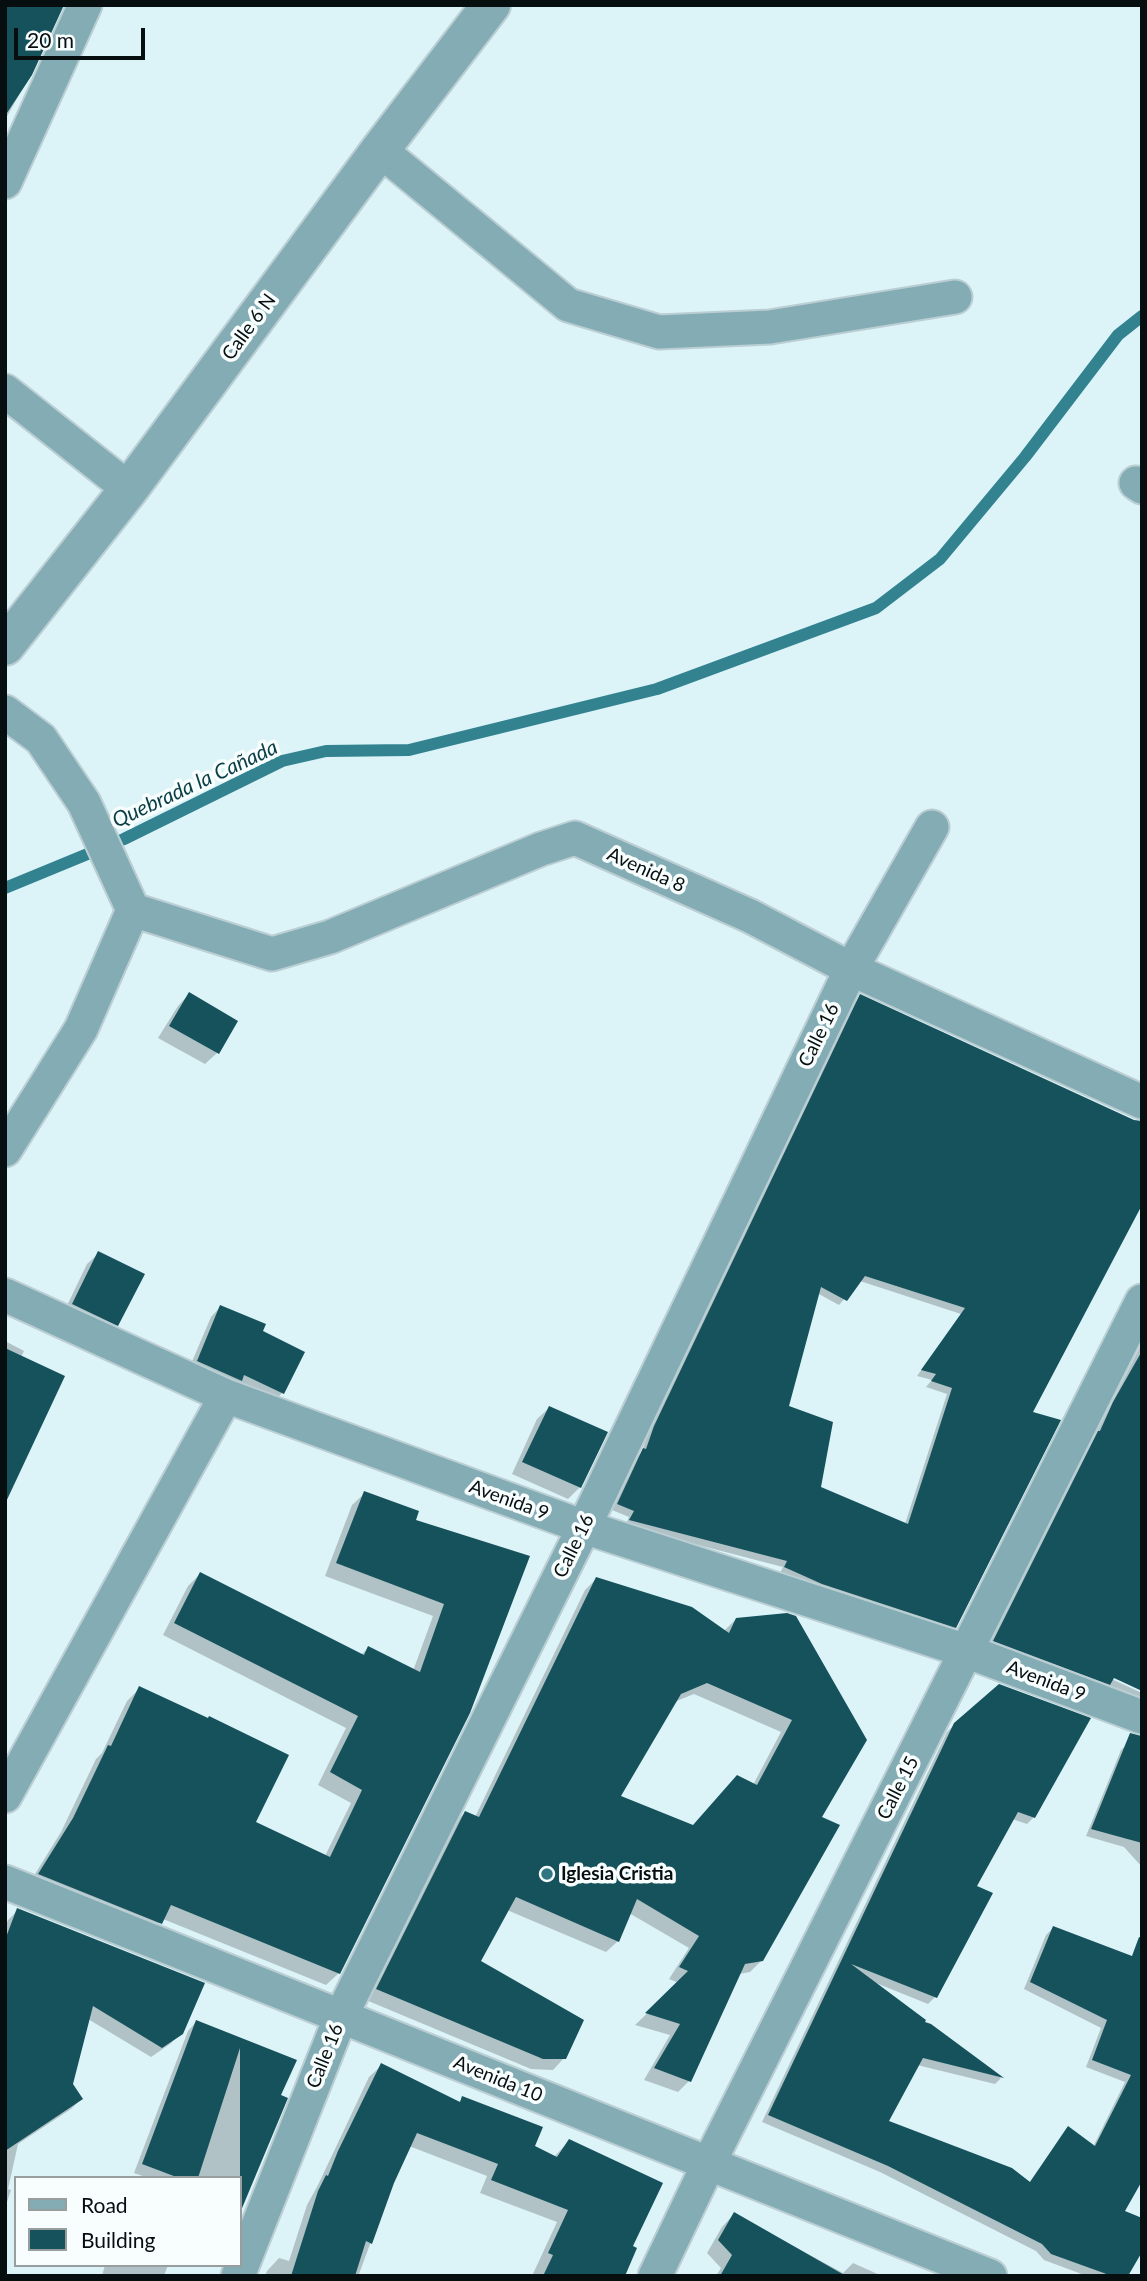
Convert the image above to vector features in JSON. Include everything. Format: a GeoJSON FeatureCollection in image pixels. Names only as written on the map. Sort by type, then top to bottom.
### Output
{"type":"FeatureCollection","features":[{"type":"Feature","properties":{"kind":"street"},"geometry":{"type":"LineString","coordinates":[[5,182],[86,5]]}},
{"type":"Feature","properties":{"kind":"street","name":"Calle 6 N"},"geometry":{"type":"LineString","coordinates":[[5,646],[129,489],[491,5]]}},
{"type":"Feature","properties":{"kind":"street"},"geometry":{"type":"LineString","coordinates":[[380,150],[568,305],[659,332],[770,327],[955,296]]}},
{"type":"Feature","properties":{"kind":"street"},"geometry":{"type":"LineString","coordinates":[[5,391],[129,489]]}},
{"type":"Feature","properties":{"kind":"street"},"geometry":{"type":"LineString","coordinates":[[5,712],[41,739],[84,803],[130,902],[81,1029],[5,1150]]}},
{"type":"Feature","properties":{"kind":"street","name":"Calle 16"},"geometry":{"type":"LineString","coordinates":[[242,2264],[341,2016],[584,1527],[851,969],[932,827]]}},
{"type":"Feature","properties":{"kind":"street","name":"Avenida 8"},"geometry":{"type":"LineString","coordinates":[[130,902],[272,954],[330,937],[541,849],[575,838],[750,916],[851,969],[1142,1102]]}},
{"type":"Feature","properties":{"kind":"street","name":"Avenida 9"},"geometry":{"type":"LineString","coordinates":[[5,1295],[226,1396],[584,1527],[966,1651],[1142,1717]]}},
{"type":"Feature","properties":{"kind":"street","name":"Calle 15"},"geometry":{"type":"LineString","coordinates":[[655,2276],[1142,1301]]}},
{"type":"Feature","properties":{"kind":"street"},"geometry":{"type":"LineString","coordinates":[[5,1796],[226,1396]]}},
{"type":"Feature","properties":{"kind":"street","name":"Avenida 10"},"geometry":{"type":"LineString","coordinates":[[5,1882],[990,2276]]}},
{"type":"Feature","properties":{"kind":"building"},"geometry":{"type":"Polygon","coordinates":[[[5,5],[64,5],[32,75],[5,116],[5,5]]]}},
{"type":"Feature","properties":{"kind":"building"},"geometry":{"type":"Polygon","coordinates":[[[189,992],[238,1021],[219,1054],[169,1026],[189,992]]]}},
{"type":"Feature","properties":{"kind":"building"},"geometry":{"type":"Polygon","coordinates":[[[860,994],[1134,1120],[1142,1121],[1142,1205],[1033,1412],[1061,1420],[956,1628],[822,1584],[784,1567],[787,1561],[629,1520],[634,1511],[617,1504],[643,1448],[646,1449],[654,1426],[860,994]],[[865,1276],[847,1301],[821,1287],[789,1406],[833,1422],[821,1487],[908,1524],[952,1388],[931,1381],[936,1374],[921,1370],[965,1308],[865,1276]]]}},
{"type":"Feature","properties":{"kind":"building"},"geometry":{"type":"Polygon","coordinates":[[[98,1251],[145,1274],[118,1326],[72,1304],[98,1251]]]}},
{"type":"Feature","properties":{"kind":"building"},"geometry":{"type":"Polygon","coordinates":[[[220,1305],[266,1324],[263,1331],[305,1352],[284,1394],[244,1375],[242,1381],[197,1361],[220,1305]]]}},
{"type":"Feature","properties":{"kind":"building"},"geometry":{"type":"Polygon","coordinates":[[[5,1348],[65,1376],[5,1504],[5,1348]]]}},
{"type":"Feature","properties":{"kind":"building"},"geometry":{"type":"Polygon","coordinates":[[[1142,1351],[1142,1691],[1114,1678],[1110,1685],[993,1641],[1098,1431],[1142,1351]]]}},
{"type":"Feature","properties":{"kind":"building"},"geometry":{"type":"Polygon","coordinates":[[[549,1406],[608,1432],[581,1488],[522,1462],[549,1406]]]}},
{"type":"Feature","properties":{"kind":"building"},"geometry":{"type":"Polygon","coordinates":[[[364,1491],[419,1511],[416,1520],[530,1556],[470,1713],[340,1974],[171,1905],[162,1924],[38,1874],[73,1818],[139,1686],[289,1755],[256,1822],[330,1857],[362,1790],[330,1772],[358,1716],[174,1623],[200,1572],[364,1655],[368,1646],[420,1672],[444,1604],[336,1563],[364,1491]]]}},
{"type":"Feature","properties":{"kind":"building"},"geometry":{"type":"Polygon","coordinates":[[[596,1577],[692,1607],[729,1633],[736,1618],[787,1613],[796,1616],[867,1740],[822,1817],[840,1825],[763,1961],[745,1964],[691,2082],[654,2068],[680,2024],[645,2013],[688,1971],[679,1967],[699,1936],[637,1899],[619,1942],[516,1897],[481,1961],[584,2020],[566,2059],[543,2059],[376,1989],[465,1811],[479,1817],[596,1577]],[[707,1683],[681,1694],[621,1796],[693,1825],[737,1775],[757,1785],[792,1720],[707,1683]]]}},
{"type":"Feature","properties":{"kind":"building"},"geometry":{"type":"Polygon","coordinates":[[[999,1684],[1091,1718],[1035,1818],[1018,1812],[977,1886],[993,1893],[937,1998],[851,1964],[926,2020],[925,2022],[1004,2078],[923,2058],[889,2121],[1012,2168],[1030,2182],[1068,2126],[1095,2146],[1131,2075],[1092,2060],[1107,2020],[1030,1982],[1053,1926],[1132,1956],[1139,1937],[1142,1938],[1142,2181],[1125,2211],[1142,2218],[1142,2252],[1128,2276],[1112,2276],[1051,2254],[1042,2244],[888,2166],[768,2115],[954,1723],[999,1684]]]}},
{"type":"Feature","properties":{"kind":"building"},"geometry":{"type":"Polygon","coordinates":[[[1130,1733],[1142,1736],[1142,1843],[1091,1829],[1130,1733]]]}},
{"type":"Feature","properties":{"kind":"building"},"geometry":{"type":"Polygon","coordinates":[[[17,1908],[205,1983],[183,2034],[162,2048],[93,2006],[73,2084],[83,2099],[5,2151],[5,1940],[17,1908]]]}},
{"type":"Feature","properties":{"kind":"building"},"geometry":{"type":"Polygon","coordinates":[[[196,2020],[297,2060],[281,2095],[288,2098],[242,2208],[240,2048],[199,2176],[174,2176],[142,2164],[196,2020]]]}},
{"type":"Feature","properties":{"kind":"building"},"geometry":{"type":"Polygon","coordinates":[[[381,2063],[460,2102],[462,2096],[543,2127],[535,2146],[557,2157],[569,2139],[663,2183],[633,2246],[637,2248],[625,2276],[543,2276],[553,2255],[548,2253],[568,2210],[491,2180],[498,2164],[417,2133],[394,2183],[372,2244],[366,2241],[355,2276],[291,2276],[318,2191],[326,2175],[328,2176],[381,2063]]]}},
{"type":"Feature","properties":{"kind":"building"},"geometry":{"type":"Polygon","coordinates":[[[734,2212],[846,2276],[720,2276],[732,2255],[718,2240],[734,2212]]]}},
{"type":"Feature","properties":{"kind":"waterway","name":"Quebrada la Cañada"},"geometry":{"type":"LineString","coordinates":[[5,888],[124,839],[282,761],[326,751],[409,750],[657,689],[876,608],[940,559],[1025,457],[1118,335],[1142,316]]}},
{"type":"Feature","properties":{"kind":"place","name":"Iglesia Cristia"},"geometry":{"type":"Point","coordinates":[547,1874]}}]}
